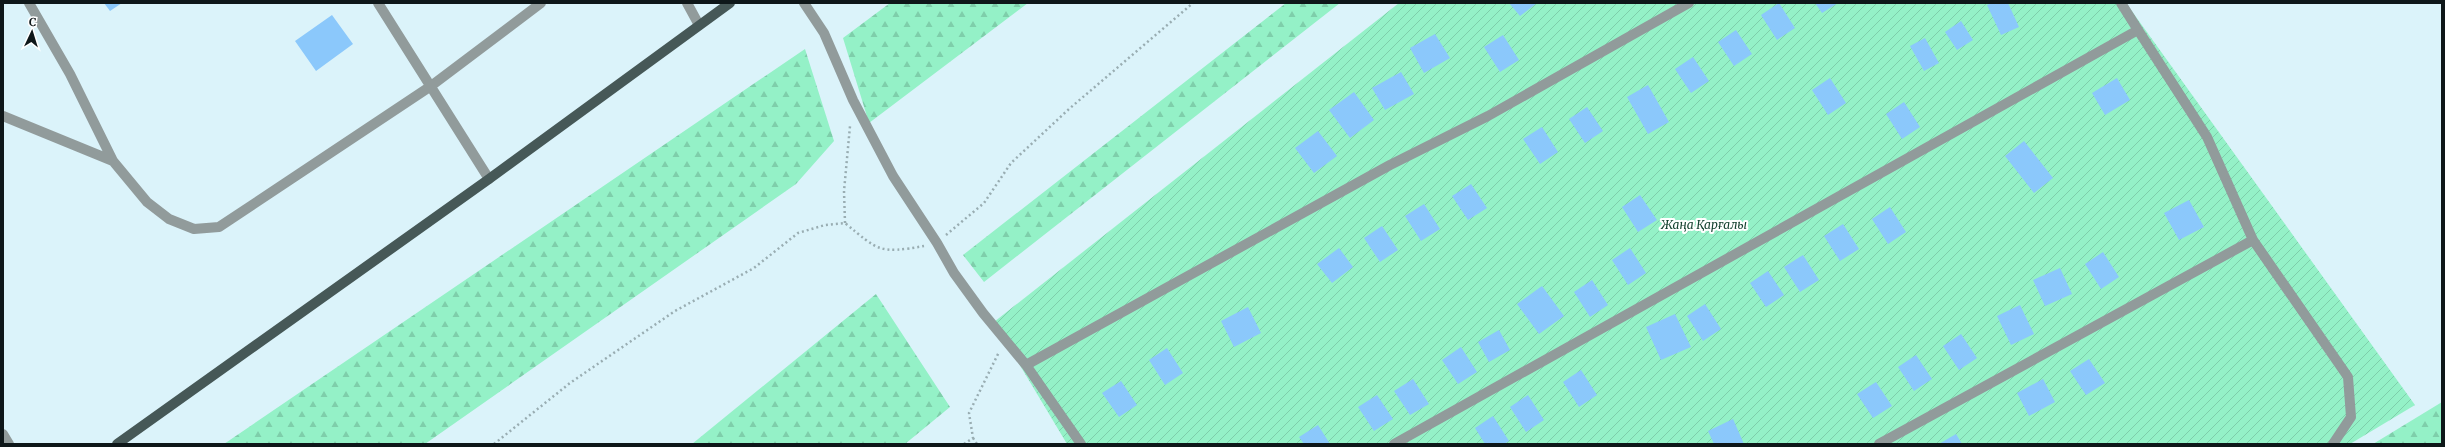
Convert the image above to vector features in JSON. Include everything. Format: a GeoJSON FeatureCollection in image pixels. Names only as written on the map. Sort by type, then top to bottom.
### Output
{"type":"FeatureCollection","features":[{"type":"Feature","properties":{"kind":"main road"},"geometry":{"type":"LineString","coordinates":[[117,444],[489,179],[730,3]]}},
{"type":"Feature","properties":{"kind":"street"},"geometry":{"type":"LineString","coordinates":[[29,3],[70,74],[113,161],[147,202],[158,212],[194,229],[219,227],[431,86],[541,3]]}},
{"type":"Feature","properties":{"kind":"street"},"geometry":{"type":"LineString","coordinates":[[378,3],[489,179]]}},
{"type":"Feature","properties":{"kind":"street"},"geometry":{"type":"LineString","coordinates":[[687,3],[699,25]]}},
{"type":"Feature","properties":{"kind":"street"},"geometry":{"type":"LineString","coordinates":[[804,3],[824,33],[853,100],[892,176],[937,243],[954,273],[1006,342],[1026,365],[1081,444]]}},
{"type":"Feature","properties":{"kind":"street"},"geometry":{"type":"LineString","coordinates":[[1026,365],[1390,165],[1488,116],[1689,3]]}},
{"type":"Feature","properties":{"kind":"street"},"geometry":{"type":"LineString","coordinates":[[2121,3],[2207,137],[2253,240],[2348,377],[2351,417],[2333,444]]}},
{"type":"Feature","properties":{"kind":"street"},"geometry":{"type":"LineString","coordinates":[[1394,444],[2138,30]]}},
{"type":"Feature","properties":{"kind":"street"},"geometry":{"type":"LineString","coordinates":[[3,116],[113,161]]}},
{"type":"Feature","properties":{"kind":"street"},"geometry":{"type":"LineString","coordinates":[[1879,444],[2253,240]]}},
{"type":"Feature","properties":{"kind":"street"},"geometry":{"type":"LineString","coordinates":[[3,434],[9,444]]}},
{"type":"Feature","properties":{"kind":"path"},"geometry":{"type":"LineString","coordinates":[[494,444],[570,383],[675,312],[754,268],[798,233],[825,225],[845,223],[874,247],[895,251],[937,243],[984,203],[1011,163],[1069,109],[1193,3]]}},
{"type":"Feature","properties":{"kind":"path"},"geometry":{"type":"LineString","coordinates":[[845,223],[844,191],[851,122]]}},
{"type":"Feature","properties":{"kind":"path"},"geometry":{"type":"LineString","coordinates":[[977,444],[972,438],[969,414],[993,361],[1006,342]]}},
{"type":"Feature","properties":{"kind":"path"},"geometry":{"type":"LineString","coordinates":[[964,444],[972,438]]}},
{"type":"Feature","properties":{"kind":"green space"},"geometry":{"type":"Polygon","coordinates":[[[890,3],[1028,3],[869,123],[843,38],[890,3]]]}},
{"type":"Feature","properties":{"kind":"green space"},"geometry":{"type":"Polygon","coordinates":[[[1286,3],[1340,3],[984,282],[963,255],[1286,3]]]}},
{"type":"Feature","properties":{"kind":"green space","name":"Жаңа Қарғалы"},"geometry":{"type":"Polygon","coordinates":[[[1399,3],[2126,3],[2415,405],[2350,444],[1067,444],[994,322],[1399,3]]]}},
{"type":"Feature","properties":{"kind":"green space"},"geometry":{"type":"Polygon","coordinates":[[[805,49],[834,141],[796,184],[425,444],[224,444],[805,49]]]}},
{"type":"Feature","properties":{"kind":"green space"},"geometry":{"type":"Polygon","coordinates":[[[876,294],[950,407],[905,444],[692,444],[876,294]]]}},
{"type":"Feature","properties":{"kind":"green space"},"geometry":{"type":"Polygon","coordinates":[[[2442,402],[2442,444],[2373,444],[2442,402]]]}},
{"type":"Feature","properties":{"kind":"building"},"geometry":{"type":"Polygon","coordinates":[[[104,3],[122,3],[110,11],[104,3]]]}},
{"type":"Feature","properties":{"kind":"building"},"geometry":{"type":"Polygon","coordinates":[[[1509,3],[1537,3],[1520,16],[1509,3]]]}},
{"type":"Feature","properties":{"kind":"building"},"geometry":{"type":"Polygon","coordinates":[[[1779,3],[1795,28],[1777,40],[1761,15],[1779,3]]]}},
{"type":"Feature","properties":{"kind":"building"},"geometry":{"type":"Polygon","coordinates":[[[1815,3],[1838,3],[1822,13],[1815,3]]]}},
{"type":"Feature","properties":{"kind":"building"},"geometry":{"type":"Polygon","coordinates":[[[1992,3],[2008,3],[2019,27],[2001,35],[1987,5],[1992,3]]]}},
{"type":"Feature","properties":{"kind":"building"},"geometry":{"type":"Polygon","coordinates":[[[332,15],[353,44],[316,71],[295,41],[332,15]]]}},
{"type":"Feature","properties":{"kind":"building"},"geometry":{"type":"Polygon","coordinates":[[[1961,21],[1973,40],[1957,50],[1945,32],[1961,21]]]}},
{"type":"Feature","properties":{"kind":"building"},"geometry":{"type":"Polygon","coordinates":[[[1736,30],[1752,54],[1734,66],[1718,42],[1736,30]]]}},
{"type":"Feature","properties":{"kind":"building"},"geometry":{"type":"Polygon","coordinates":[[[1435,34],[1450,58],[1424,73],[1410,48],[1435,34]]]}},
{"type":"Feature","properties":{"kind":"building"},"geometry":{"type":"Polygon","coordinates":[[[1503,35],[1519,60],[1500,72],[1484,47],[1503,35]]]}},
{"type":"Feature","properties":{"kind":"building"},"geometry":{"type":"Polygon","coordinates":[[[1925,38],[1939,63],[1924,71],[1910,46],[1925,38]]]}},
{"type":"Feature","properties":{"kind":"building"},"geometry":{"type":"Polygon","coordinates":[[[1693,57],[1709,81],[1691,93],[1675,69],[1693,57]]]}},
{"type":"Feature","properties":{"kind":"building"},"geometry":{"type":"Polygon","coordinates":[[[1401,72],[1414,94],[1385,110],[1372,88],[1401,72]]]}},
{"type":"Feature","properties":{"kind":"building"},"geometry":{"type":"Polygon","coordinates":[[[1830,78],[1846,103],[1828,115],[1812,90],[1830,78]]]}},
{"type":"Feature","properties":{"kind":"building"},"geometry":{"type":"Polygon","coordinates":[[[2117,78],[2130,100],[2105,115],[2092,93],[2117,78]]]}},
{"type":"Feature","properties":{"kind":"building"},"geometry":{"type":"Polygon","coordinates":[[[1648,85],[1669,122],[1648,134],[1627,97],[1648,85]]]}},
{"type":"Feature","properties":{"kind":"building"},"geometry":{"type":"Polygon","coordinates":[[[1354,92],[1374,120],[1350,138],[1329,110],[1354,92]]]}},
{"type":"Feature","properties":{"kind":"building"},"geometry":{"type":"Polygon","coordinates":[[[1904,102],[1920,127],[1902,139],[1886,114],[1904,102]]]}},
{"type":"Feature","properties":{"kind":"building"},"geometry":{"type":"Polygon","coordinates":[[[1587,107],[1603,131],[1585,143],[1569,119],[1587,107]]]}},
{"type":"Feature","properties":{"kind":"building"},"geometry":{"type":"Polygon","coordinates":[[[1542,127],[1558,152],[1540,164],[1523,139],[1542,127]]]}},
{"type":"Feature","properties":{"kind":"building"},"geometry":{"type":"Polygon","coordinates":[[[1318,131],[1337,156],[1314,173],[1295,148],[1318,131]]]}},
{"type":"Feature","properties":{"kind":"building"},"geometry":{"type":"Polygon","coordinates":[[[2024,141],[2053,178],[2034,193],[2005,156],[2024,141]]]}},
{"type":"Feature","properties":{"kind":"building"},"geometry":{"type":"Polygon","coordinates":[[[1471,184],[1487,208],[1468,220],[1452,196],[1471,184]]]}},
{"type":"Feature","properties":{"kind":"building"},"geometry":{"type":"Polygon","coordinates":[[[1640,195],[1657,220],[1638,232],[1622,207],[1640,195]]]}},
{"type":"Feature","properties":{"kind":"building"},"geometry":{"type":"Polygon","coordinates":[[[2189,200],[2204,227],[2179,240],[2164,213],[2189,200]]]}},
{"type":"Feature","properties":{"kind":"building"},"geometry":{"type":"Polygon","coordinates":[[[1424,204],[1440,229],[1421,241],[1405,216],[1424,204]]]}},
{"type":"Feature","properties":{"kind":"building"},"geometry":{"type":"Polygon","coordinates":[[[1890,207],[1906,232],[1888,244],[1872,219],[1890,207]]]}},
{"type":"Feature","properties":{"kind":"building"},"geometry":{"type":"Polygon","coordinates":[[[1843,224],[1859,249],[1840,261],[1824,236],[1843,224]]]}},
{"type":"Feature","properties":{"kind":"building"},"geometry":{"type":"Polygon","coordinates":[[[1382,226],[1398,250],[1380,262],[1364,238],[1382,226]]]}},
{"type":"Feature","properties":{"kind":"building"},"geometry":{"type":"Polygon","coordinates":[[[1339,248],[1353,267],[1332,283],[1317,264],[1339,248]]]}},
{"type":"Feature","properties":{"kind":"building"},"geometry":{"type":"Polygon","coordinates":[[[1630,248],[1646,273],[1628,285],[1612,260],[1630,248]]]}},
{"type":"Feature","properties":{"kind":"building"},"geometry":{"type":"Polygon","coordinates":[[[2103,252],[2119,277],[2101,289],[2085,264],[2103,252]]]}},
{"type":"Feature","properties":{"kind":"building"},"geometry":{"type":"Polygon","coordinates":[[[1803,255],[1819,280],[1800,292],[1784,267],[1803,255]]]}},
{"type":"Feature","properties":{"kind":"building"},"geometry":{"type":"Polygon","coordinates":[[[2060,268],[2072,294],[2045,306],[2033,280],[2060,268]]]}},
{"type":"Feature","properties":{"kind":"building"},"geometry":{"type":"Polygon","coordinates":[[[1768,271],[1784,295],[1766,307],[1750,283],[1768,271]]]}},
{"type":"Feature","properties":{"kind":"building"},"geometry":{"type":"Polygon","coordinates":[[[1592,280],[1608,305],[1590,317],[1574,292],[1592,280]]]}},
{"type":"Feature","properties":{"kind":"building"},"geometry":{"type":"Polygon","coordinates":[[[1542,286],[1564,316],[1539,334],[1517,304],[1542,286]]]}},
{"type":"Feature","properties":{"kind":"building"},"geometry":{"type":"Polygon","coordinates":[[[1705,304],[1721,329],[1703,341],[1687,316],[1705,304]]]}},
{"type":"Feature","properties":{"kind":"building"},"geometry":{"type":"Polygon","coordinates":[[[2020,305],[2034,334],[2011,345],[1997,316],[2020,305]]]}},
{"type":"Feature","properties":{"kind":"building"},"geometry":{"type":"Polygon","coordinates":[[[1248,307],[1261,333],[1234,347],[1221,321],[1248,307]]]}},
{"type":"Feature","properties":{"kind":"building"},"geometry":{"type":"Polygon","coordinates":[[[1675,314],[1691,347],[1661,360],[1646,327],[1675,314]]]}},
{"type":"Feature","properties":{"kind":"building"},"geometry":{"type":"Polygon","coordinates":[[[1499,330],[1510,350],[1489,362],[1478,342],[1499,330]]]}},
{"type":"Feature","properties":{"kind":"building"},"geometry":{"type":"Polygon","coordinates":[[[1961,334],[1977,358],[1959,370],[1943,346],[1961,334]]]}},
{"type":"Feature","properties":{"kind":"building"},"geometry":{"type":"Polygon","coordinates":[[[1461,347],[1477,372],[1458,384],[1442,360],[1461,347]]]}},
{"type":"Feature","properties":{"kind":"building"},"geometry":{"type":"Polygon","coordinates":[[[1167,348],[1183,373],[1165,385],[1149,360],[1167,348]]]}},
{"type":"Feature","properties":{"kind":"building"},"geometry":{"type":"Polygon","coordinates":[[[1916,355],[1932,379],[1914,391],[1898,367],[1916,355]]]}},
{"type":"Feature","properties":{"kind":"building"},"geometry":{"type":"Polygon","coordinates":[[[2089,359],[2105,383],[2086,395],[2070,371],[2089,359]]]}},
{"type":"Feature","properties":{"kind":"building"},"geometry":{"type":"Polygon","coordinates":[[[1581,370],[1597,395],[1579,407],[1563,382],[1581,370]]]}},
{"type":"Feature","properties":{"kind":"building"},"geometry":{"type":"Polygon","coordinates":[[[1413,379],[1429,404],[1410,415],[1394,391],[1413,379]]]}},
{"type":"Feature","properties":{"kind":"building"},"geometry":{"type":"Polygon","coordinates":[[[2043,379],[2055,402],[2029,416],[2017,393],[2043,379]]]}},
{"type":"Feature","properties":{"kind":"building"},"geometry":{"type":"Polygon","coordinates":[[[1121,381],[1137,405],[1119,417],[1102,393],[1121,381]]]}},
{"type":"Feature","properties":{"kind":"building"},"geometry":{"type":"Polygon","coordinates":[[[1876,382],[1892,406],[1873,418],[1857,394],[1876,382]]]}},
{"type":"Feature","properties":{"kind":"building"},"geometry":{"type":"Polygon","coordinates":[[[1377,395],[1393,419],[1374,431],[1358,407],[1377,395]]]}},
{"type":"Feature","properties":{"kind":"building"},"geometry":{"type":"Polygon","coordinates":[[[1528,395],[1544,420],[1526,432],[1510,407],[1528,395]]]}},
{"type":"Feature","properties":{"kind":"building"},"geometry":{"type":"Polygon","coordinates":[[[1493,416],[1509,441],[1504,444],[1485,444],[1475,428],[1493,416]]]}},
{"type":"Feature","properties":{"kind":"building"},"geometry":{"type":"Polygon","coordinates":[[[1733,419],[1744,444],[1714,444],[1708,431],[1733,419]]]}},
{"type":"Feature","properties":{"kind":"building"},"geometry":{"type":"Polygon","coordinates":[[[1318,425],[1330,444],[1304,444],[1299,437],[1318,425]]]}},
{"type":"Feature","properties":{"kind":"building"},"geometry":{"type":"Polygon","coordinates":[[[1956,434],[1962,444],[1939,444],[1956,434]]]}}]}
